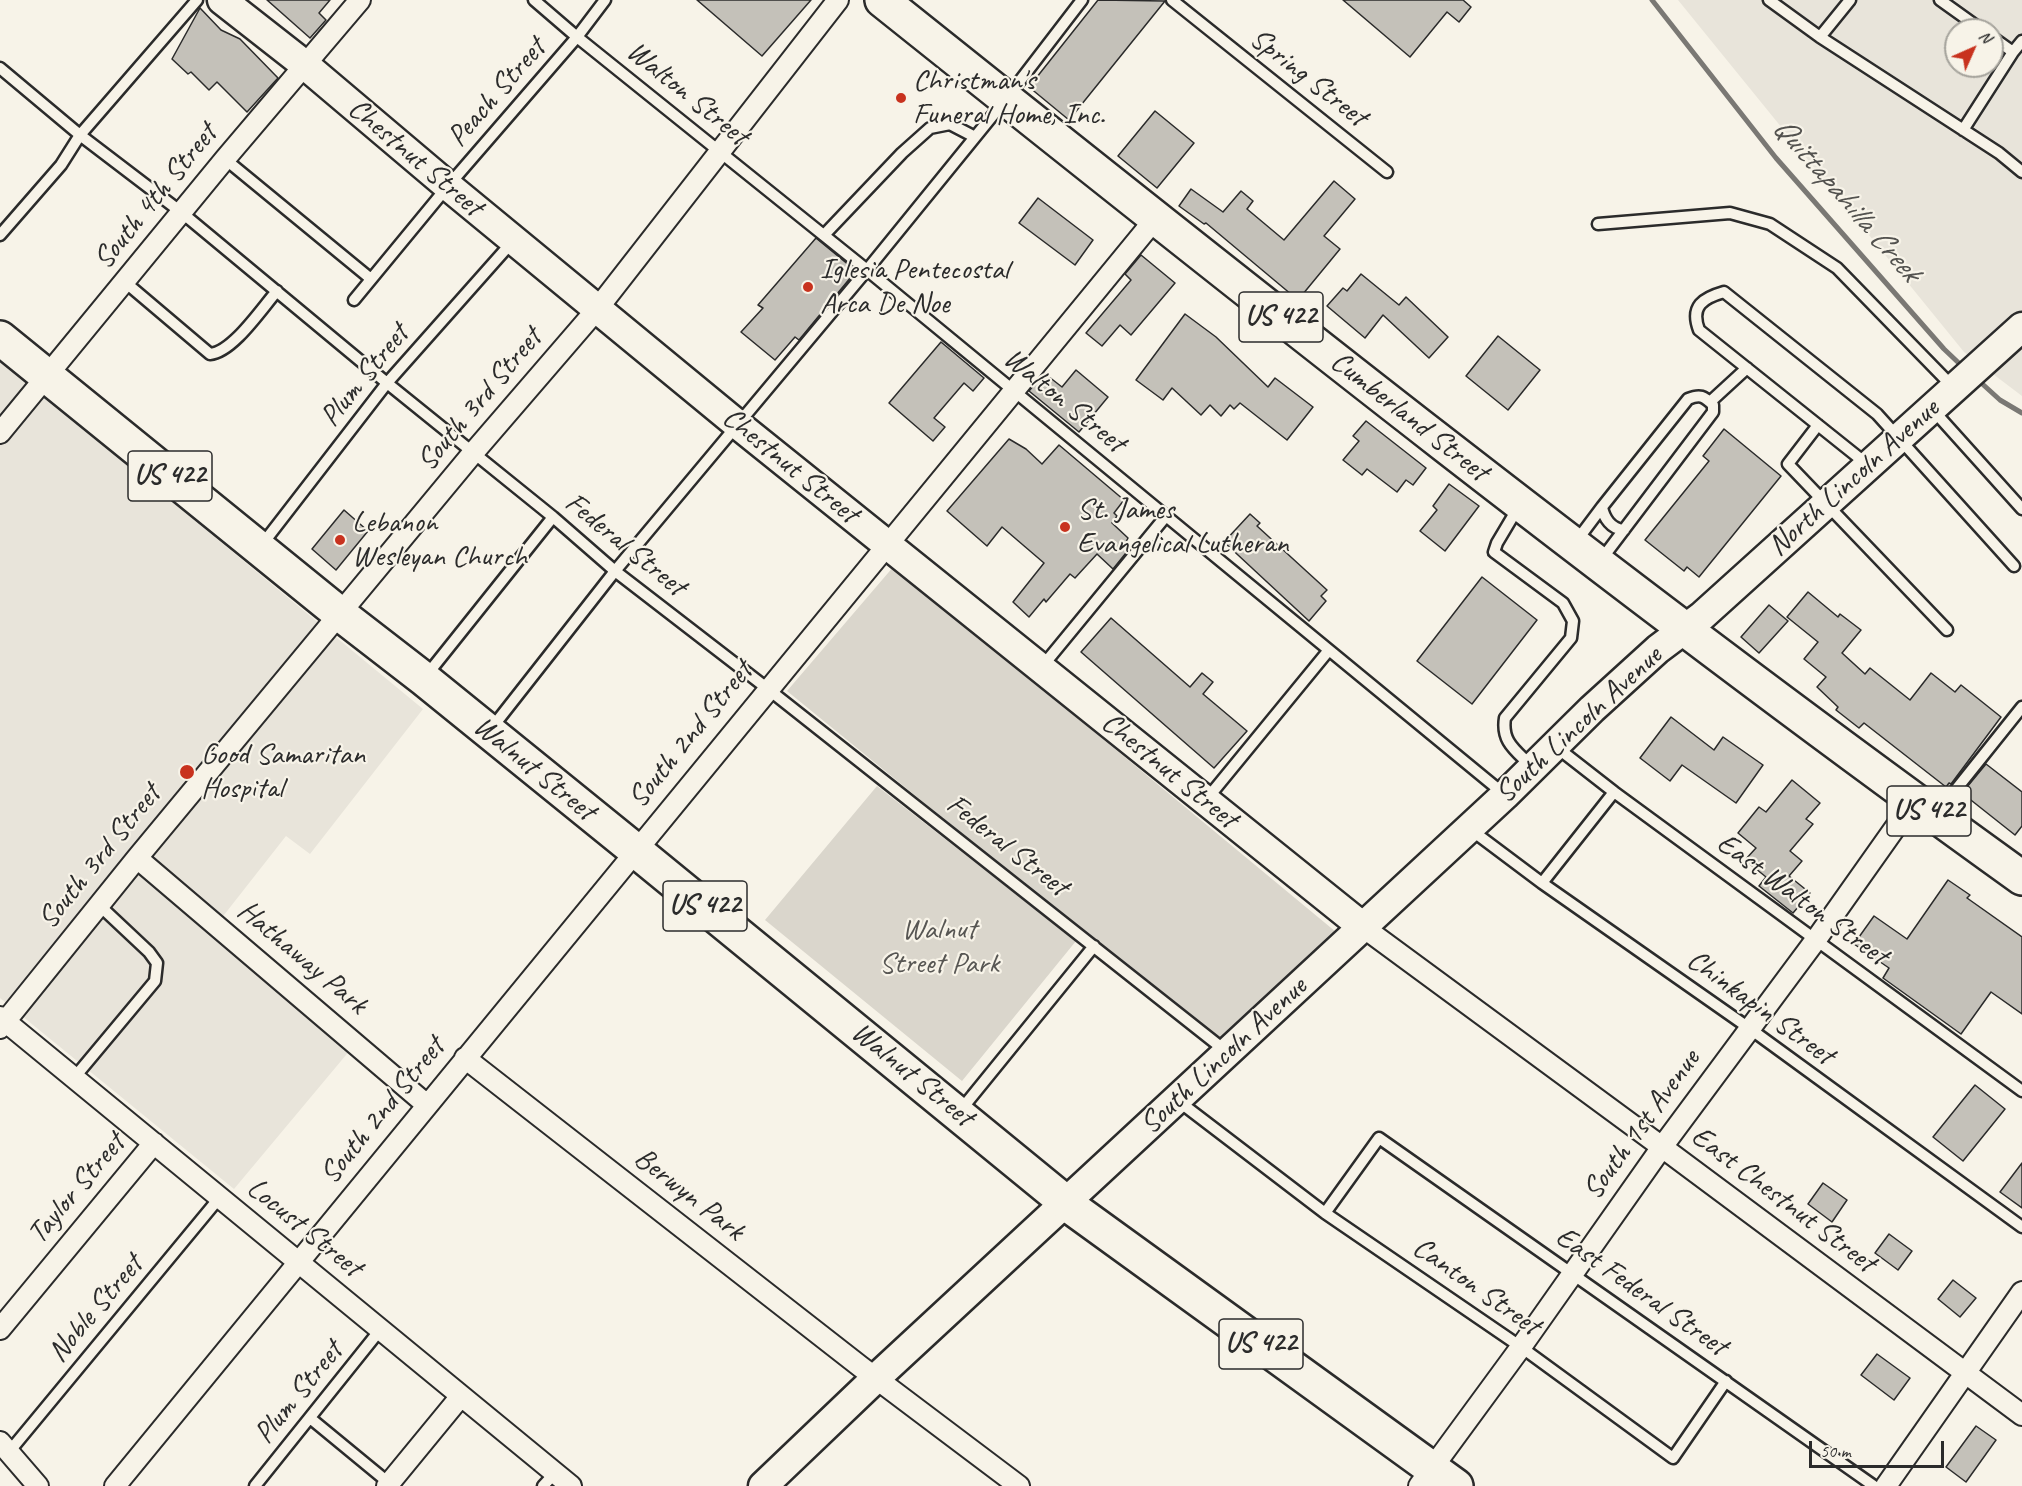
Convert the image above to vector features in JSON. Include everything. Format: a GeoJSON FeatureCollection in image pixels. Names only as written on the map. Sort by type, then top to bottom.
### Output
{"type":"FeatureCollection","features":[{"type":"Feature","properties":{"kind":"highway","name":"Cumberland Street"},"geometry":{"type":"LineString","coordinates":[[882,0],[1155,219],[1686,628]]}},
{"type":"Feature","properties":{"kind":"highway","name":"Walnut Street"},"geometry":{"type":"LineString","coordinates":[[0,338],[635,850],[1066,1202]]}},
{"type":"Feature","properties":{"kind":"highway","name":"US 422"},"geometry":{"type":"LineString","coordinates":[[1686,628],[2022,878]]}},
{"type":"Feature","properties":{"kind":"highway","name":"US 422"},"geometry":{"type":"LineString","coordinates":[[1066,1202],[1436,1480]]}},
{"type":"Feature","properties":{"kind":"main road","name":"Chestnut Street"},"geometry":{"type":"LineString","coordinates":[[222,0],[305,65],[737,424],[1363,927]]}},
{"type":"Feature","properties":{"kind":"main road","name":"North Lincoln Avenue"},"geometry":{"type":"LineString","coordinates":[[1686,628],[2022,327]]}},
{"type":"Feature","properties":{"kind":"main road","name":"South Lincoln Avenue"},"geometry":{"type":"LineString","coordinates":[[763,1486],[875,1379],[1506,795],[1658,649],[1686,628]]}},
{"type":"Feature","properties":{"kind":"street","name":"South 4th Street"},"geometry":{"type":"LineString","coordinates":[[0,433],[225,159],[360,0]]}},
{"type":"Feature","properties":{"kind":"street","name":"South 3rd Street"},"geometry":{"type":"LineString","coordinates":[[2,1022],[473,453],[598,308],[838,0]]}},
{"type":"Feature","properties":{"kind":"street","name":"South 2nd Street"},"geometry":{"type":"LineString","coordinates":[[115,1486],[1155,219]]}},
{"type":"Feature","properties":{"kind":"street","name":"South 1st Avenue"},"geometry":{"type":"LineString","coordinates":[[1436,1480],[1521,1347],[1662,1147],[1815,941],[1925,808]]}},
{"type":"Feature","properties":{"kind":"street","name":"Hathaway Park"},"geometry":{"type":"LineString","coordinates":[[137,858],[427,1105]]}},
{"type":"Feature","properties":{"kind":"street","name":"East Chestnut Street"},"geometry":{"type":"LineString","coordinates":[[1363,927],[2022,1415]]}},
{"type":"Feature","properties":{"kind":"street","name":"Locust Street"},"geometry":{"type":"LineString","coordinates":[[2,1022],[154,1143],[461,1396],[549,1479],[571,1486]]}},
{"type":"Feature","properties":{"kind":"street","name":"Berwyn Park"},"geometry":{"type":"LineString","coordinates":[[465,1058],[875,1379],[1018,1486]]}},
{"type":"Feature","properties":{"kind":"street","name":"Taylor Street"},"geometry":{"type":"LineString","coordinates":[[0,1329],[154,1143]]}},
{"type":"Feature","properties":{"kind":"street"},"geometry":{"type":"LineString","coordinates":[[1886,1486],[2022,1292]]}},
{"type":"Feature","properties":{"kind":"street"},"geometry":{"type":"LineString","coordinates":[[388,1485],[461,1396]]}},
{"type":"Feature","properties":{"kind":"street"},"geometry":{"type":"LineString","coordinates":[[4,1447],[38,1486]]}},
{"type":"Feature","properties":{"kind":"lane"},"geometry":{"type":"LineString","coordinates":[[0,235],[61,165],[80,135],[197,0]]}},
{"type":"Feature","properties":{"kind":"lane","name":"Walton Street"},"geometry":{"type":"LineString","coordinates":[[534,0],[867,270],[1506,795]]}},
{"type":"Feature","properties":{"kind":"lane","name":"Peach Street"},"geometry":{"type":"LineString","coordinates":[[354,300],[448,186],[577,37],[605,0]]}},
{"type":"Feature","properties":{"kind":"lane"},"geometry":{"type":"LineString","coordinates":[[488,732],[615,571],[867,270],[1006,99],[1082,0]]}},
{"type":"Feature","properties":{"kind":"lane","name":"Spring Street"},"geometry":{"type":"LineString","coordinates":[[1172,0],[1387,171]]}},
{"type":"Feature","properties":{"kind":"lane"},"geometry":{"type":"LineString","coordinates":[[1769,0],[1820,37],[1999,153],[2022,172]]}},
{"type":"Feature","properties":{"kind":"lane"},"geometry":{"type":"LineString","coordinates":[[1820,37],[1850,0]]}},
{"type":"Feature","properties":{"kind":"lane"},"geometry":{"type":"LineString","coordinates":[[1940,0],[1965,18]]}},
{"type":"Feature","properties":{"kind":"lane"},"geometry":{"type":"LineString","coordinates":[[1963,130],[2022,41]]}},
{"type":"Feature","properties":{"kind":"lane"},"geometry":{"type":"LineString","coordinates":[[2004,46],[2013,52]]}},
{"type":"Feature","properties":{"kind":"lane","name":"Federal Street"},"geometry":{"type":"LineString","coordinates":[[0,68],[80,135],[181,212],[553,517],[615,571],[1227,1052]]}},
{"type":"Feature","properties":{"kind":"lane"},"geometry":{"type":"LineString","coordinates":[[824,235],[895,160],[930,128],[950,124],[975,137]]}},
{"type":"Feature","properties":{"kind":"lane"},"geometry":{"type":"LineString","coordinates":[[225,159],[371,279]]}},
{"type":"Feature","properties":{"kind":"lane"},"geometry":{"type":"LineString","coordinates":[[1598,224],[1730,213],[1770,224],[1837,268],[1965,376]]}},
{"type":"Feature","properties":{"kind":"lane","name":"Plum Street"},"geometry":{"type":"LineString","coordinates":[[259,548],[387,383],[514,239]]}},
{"type":"Feature","properties":{"kind":"lane"},"geometry":{"type":"LineString","coordinates":[[125,282],[210,354],[218,353],[242,332],[277,291]]}},
{"type":"Feature","properties":{"kind":"lane"},"geometry":{"type":"LineString","coordinates":[[1868,465],[1699,330],[1695,318],[1700,304],[1709,297],[1724,292],[1877,414],[2014,566]]}},
{"type":"Feature","properties":{"kind":"lane"},"geometry":{"type":"LineString","coordinates":[[1710,402],[1747,368]]}},
{"type":"Feature","properties":{"kind":"lane"},"geometry":{"type":"LineString","coordinates":[[1698,395],[1705,397],[1713,405],[1713,412],[1624,530],[1587,553],[1602,507],[1688,399],[1698,395]]}},
{"type":"Feature","properties":{"kind":"lane"},"geometry":{"type":"LineString","coordinates":[[1930,408],[2022,509]]}},
{"type":"Feature","properties":{"kind":"lane"},"geometry":{"type":"LineString","coordinates":[[1818,425],[1788,464],[1947,630]]}},
{"type":"Feature","properties":{"kind":"lane"},"geometry":{"type":"LineString","coordinates":[[1521,503],[1494,552],[1563,603],[1573,621],[1571,638],[1505,718],[1503,730],[1507,741],[1533,768]]}},
{"type":"Feature","properties":{"kind":"lane"},"geometry":{"type":"LineString","coordinates":[[1602,507],[1603,515],[1610,523],[1624,530]]}},
{"type":"Feature","properties":{"kind":"lane"},"geometry":{"type":"LineString","coordinates":[[1041,668],[1166,516]]}},
{"type":"Feature","properties":{"kind":"lane"},"geometry":{"type":"LineString","coordinates":[[424,679],[553,517]]}},
{"type":"Feature","properties":{"kind":"lane"},"geometry":{"type":"LineString","coordinates":[[1206,800],[1329,650]]}},
{"type":"Feature","properties":{"kind":"lane"},"geometry":{"type":"LineString","coordinates":[[1925,808],[2022,708]]}},
{"type":"Feature","properties":{"kind":"lane","name":"East Walton Street"},"geometry":{"type":"LineString","coordinates":[[1555,746],[1815,941],[2022,1091]]}},
{"type":"Feature","properties":{"kind":"lane"},"geometry":{"type":"LineString","coordinates":[[1542,883],[1614,792]]}},
{"type":"Feature","properties":{"kind":"lane","name":"Chinkapin Street"},"geometry":{"type":"LineString","coordinates":[[1469,828],[1542,883],[1749,1028],[2022,1227]]}},
{"type":"Feature","properties":{"kind":"lane"},"geometry":{"type":"LineString","coordinates":[[74,1078],[155,981],[157,963],[149,952],[99,905]]}},
{"type":"Feature","properties":{"kind":"lane"},"geometry":{"type":"LineString","coordinates":[[958,1113],[1094,946]]}},
{"type":"Feature","properties":{"kind":"lane","name":"Canton Street"},"geometry":{"type":"LineString","coordinates":[[1176,1100],[1325,1213],[1521,1347],[1673,1458],[1726,1381]]}},
{"type":"Feature","properties":{"kind":"lane","name":"East Federal Street"},"geometry":{"type":"LineString","coordinates":[[1325,1213],[1379,1138],[1874,1486]]}},
{"type":"Feature","properties":{"kind":"lane","name":"Noble Street"},"geometry":{"type":"LineString","coordinates":[[4,1447],[220,1197]]}},
{"type":"Feature","properties":{"kind":"lane","name":"Plum Street"},"geometry":{"type":"LineString","coordinates":[[255,1486],[381,1330]]}},
{"type":"Feature","properties":{"kind":"lane"},"geometry":{"type":"LineString","coordinates":[[310,1418],[388,1485]]}},
{"type":"Feature","properties":{"kind":"shaded area"},"geometry":{"type":"Polygon","coordinates":[[[1678,0],[2022,0],[2022,396],[1964,352],[1678,0]]]}},
{"type":"Feature","properties":{"kind":"shaded area","name":"Good Samaritan Hospital"},"geometry":{"type":"Polygon","coordinates":[[[0,360],[423,709],[310,854],[286,836],[213,929],[351,1049],[234,1189],[0,998],[0,360]]]}},
{"type":"Feature","properties":{"kind":"green space"},"geometry":{"type":"Polygon","coordinates":[[[894,566],[1336,932],[1220,1044],[787,691],[894,566]]]}},
{"type":"Feature","properties":{"kind":"green space","name":"Walnut Street Park"},"geometry":{"type":"Polygon","coordinates":[[[877,786],[1076,941],[962,1081],[765,920],[877,786]]]}},
{"type":"Feature","properties":{"kind":"building"},"geometry":{"type":"Polygon","coordinates":[[[267,0],[330,0],[319,13],[326,20],[310,38],[267,0]]]}},
{"type":"Feature","properties":{"kind":"building"},"geometry":{"type":"Polygon","coordinates":[[[697,0],[811,0],[762,56],[697,0]]]}},
{"type":"Feature","properties":{"kind":"building"},"geometry":{"type":"Polygon","coordinates":[[[1098,0],[1165,1],[1069,120],[1029,87],[1098,0]]]}},
{"type":"Feature","properties":{"kind":"building"},"geometry":{"type":"Polygon","coordinates":[[[1343,0],[1463,0],[1471,7],[1459,22],[1447,12],[1410,57],[1343,0]]]}},
{"type":"Feature","properties":{"kind":"building"},"geometry":{"type":"Polygon","coordinates":[[[200,8],[221,30],[240,39],[278,78],[247,112],[217,82],[209,90],[191,72],[188,74],[172,59],[200,8]]]}},
{"type":"Feature","properties":{"kind":"building"},"geometry":{"type":"Polygon","coordinates":[[[1155,111],[1194,143],[1157,188],[1118,156],[1155,111]]]}},
{"type":"Feature","properties":{"kind":"building"},"geometry":{"type":"Polygon","coordinates":[[[1334,181],[1355,199],[1324,236],[1340,249],[1298,300],[1206,223],[1204,224],[1179,206],[1191,189],[1223,212],[1241,191],[1253,201],[1247,209],[1284,240],[1334,181]]]}},
{"type":"Feature","properties":{"kind":"building"},"geometry":{"type":"Polygon","coordinates":[[[1038,198],[1093,240],[1075,265],[1019,223],[1038,198]]]}},
{"type":"Feature","properties":{"kind":"building","name":"Iglesia Pentecostal Arca De Noe"},"geometry":{"type":"Polygon","coordinates":[[[816,238],[856,271],[799,340],[795,337],[775,360],[741,332],[763,308],[758,305],[816,238]]]}},
{"type":"Feature","properties":{"kind":"building"},"geometry":{"type":"Polygon","coordinates":[[[1141,255],[1175,283],[1131,335],[1120,325],[1102,346],[1086,333],[1131,280],[1125,274],[1141,255]]]}},
{"type":"Feature","properties":{"kind":"building"},"geometry":{"type":"Polygon","coordinates":[[[1361,274],[1399,305],[1406,297],[1448,337],[1429,358],[1383,315],[1365,338],[1327,306],[1343,288],[1347,291],[1361,274]]]}},
{"type":"Feature","properties":{"kind":"building"},"geometry":{"type":"Polygon","coordinates":[[[1185,314],[1216,337],[1268,387],[1275,378],[1313,407],[1287,440],[1240,403],[1234,409],[1230,405],[1221,416],[1210,405],[1201,415],[1172,388],[1163,400],[1136,380],[1185,314]]]}},
{"type":"Feature","properties":{"kind":"building"},"geometry":{"type":"Polygon","coordinates":[[[1498,336],[1540,370],[1508,410],[1466,376],[1498,336]]]}},
{"type":"Feature","properties":{"kind":"building"},"geometry":{"type":"Polygon","coordinates":[[[941,342],[984,378],[973,391],[964,383],[934,418],[945,427],[933,441],[889,403],[941,342]]]}},
{"type":"Feature","properties":{"kind":"building"},"geometry":{"type":"Polygon","coordinates":[[[1076,370],[1108,397],[1079,432],[1029,391],[1044,373],[1062,387],[1076,370]]]}},
{"type":"Feature","properties":{"kind":"building"},"geometry":{"type":"Polygon","coordinates":[[[1366,421],[1426,468],[1413,485],[1406,480],[1397,492],[1367,469],[1362,475],[1343,460],[1359,441],[1353,436],[1366,421]]]}},
{"type":"Feature","properties":{"kind":"building"},"geometry":{"type":"Polygon","coordinates":[[[1724,429],[1781,476],[1699,577],[1687,567],[1684,571],[1645,540],[1709,461],[1703,456],[1724,429]]]}},
{"type":"Feature","properties":{"kind":"building","name":"St. James Evangelical Lutheran"},"geometry":{"type":"Polygon","coordinates":[[[1009,439],[1026,449],[1042,464],[1059,445],[1124,500],[1114,513],[1117,516],[1112,523],[1128,538],[1126,542],[1130,548],[1113,569],[1097,554],[1075,578],[1070,574],[1046,602],[1044,599],[1029,617],[1013,602],[1044,563],[1002,527],[987,546],[947,511],[1009,439]]]}},
{"type":"Feature","properties":{"kind":"building"},"geometry":{"type":"Polygon","coordinates":[[[1449,484],[1479,506],[1445,551],[1420,531],[1437,510],[1433,506],[1449,484]]]}},
{"type":"Feature","properties":{"kind":"building","name":"Lebanon Wesleyan Church"},"geometry":{"type":"Polygon","coordinates":[[[344,510],[368,531],[336,570],[312,549],[344,510]]]}},
{"type":"Feature","properties":{"kind":"building"},"geometry":{"type":"Polygon","coordinates":[[[1250,514],[1260,523],[1257,526],[1327,590],[1321,596],[1326,601],[1309,621],[1224,542],[1250,514]]]}},
{"type":"Feature","properties":{"kind":"building"},"geometry":{"type":"Polygon","coordinates":[[[1482,577],[1537,620],[1472,704],[1417,661],[1482,577]]]}},
{"type":"Feature","properties":{"kind":"building"},"geometry":{"type":"Polygon","coordinates":[[[1808,592],[1838,617],[1840,614],[1861,630],[1842,653],[1865,674],[1870,668],[1910,700],[1931,673],[1955,692],[1961,685],[2001,717],[1951,784],[1949,783],[1946,787],[1864,723],[1859,728],[1836,710],[1838,707],[1817,687],[1826,677],[1804,659],[1818,642],[1787,617],[1808,592]]]}},
{"type":"Feature","properties":{"kind":"building"},"geometry":{"type":"Polygon","coordinates":[[[1769,605],[1788,621],[1759,653],[1741,637],[1769,605]]]}},
{"type":"Feature","properties":{"kind":"building"},"geometry":{"type":"Polygon","coordinates":[[[1111,618],[1190,687],[1202,673],[1213,682],[1203,694],[1247,731],[1214,768],[1081,652],[1111,618]]]}},
{"type":"Feature","properties":{"kind":"building"},"geometry":{"type":"Polygon","coordinates":[[[1671,717],[1714,750],[1723,737],[1763,765],[1736,803],[1682,765],[1670,781],[1640,758],[1671,717]]]}},
{"type":"Feature","properties":{"kind":"building"},"geometry":{"type":"Polygon","coordinates":[[[1986,764],[2022,792],[2022,826],[2015,835],[1962,793],[1986,764]]]}},
{"type":"Feature","properties":{"kind":"building"},"geometry":{"type":"Polygon","coordinates":[[[1792,780],[1820,803],[1806,819],[1813,824],[1790,851],[1802,861],[1789,876],[1810,893],[1793,913],[1759,886],[1766,877],[1745,860],[1756,848],[1738,833],[1759,807],[1766,812],[1792,780]]]}},
{"type":"Feature","properties":{"kind":"building"},"geometry":{"type":"Polygon","coordinates":[[[1948,880],[1970,895],[1967,898],[2022,937],[2022,1014],[1991,992],[1961,1034],[1883,978],[1889,968],[1854,944],[1874,916],[1907,939],[1948,880]]]}},
{"type":"Feature","properties":{"kind":"building"},"geometry":{"type":"Polygon","coordinates":[[[1975,1085],[2005,1109],[1963,1161],[1933,1137],[1975,1085]]]}},
{"type":"Feature","properties":{"kind":"building"},"geometry":{"type":"Polygon","coordinates":[[[2022,1163],[2022,1208],[2000,1192],[2022,1163]]]}},
{"type":"Feature","properties":{"kind":"building"},"geometry":{"type":"Polygon","coordinates":[[[1823,1183],[1847,1200],[1832,1222],[1808,1204],[1823,1183]]]}},
{"type":"Feature","properties":{"kind":"building"},"geometry":{"type":"Polygon","coordinates":[[[1889,1234],[1912,1251],[1898,1270],[1875,1253],[1889,1234]]]}},
{"type":"Feature","properties":{"kind":"building"},"geometry":{"type":"Polygon","coordinates":[[[1953,1280],[1976,1298],[1960,1317],[1938,1299],[1953,1280]]]}},
{"type":"Feature","properties":{"kind":"building"},"geometry":{"type":"Polygon","coordinates":[[[1877,1354],[1910,1378],[1894,1400],[1861,1375],[1877,1354]]]}},
{"type":"Feature","properties":{"kind":"building"},"geometry":{"type":"Polygon","coordinates":[[[1976,1426],[1996,1440],[1966,1482],[1946,1467],[1976,1426]]]}},
{"type":"Feature","properties":{"kind":"waterway","name":"Quittapahilla Creek"},"geometry":{"type":"LineString","coordinates":[[1652,0],[1776,158],[1944,349],[1964,368]]}},
{"type":"Feature","properties":{"kind":"waterway","name":"Quittapahilla Creek"},"geometry":{"type":"LineString","coordinates":[[1978,380],[2000,400],[2022,413]]}},
{"type":"Feature","properties":{"kind":"place","name":"Christman's Funeral Home, Inc."},"geometry":{"type":"Point","coordinates":[901,98]}},
{"type":"Feature","properties":{"kind":"place","name":"Iglesia Pentecostal Arca De Noe"},"geometry":{"type":"Point","coordinates":[808,287]}},
{"type":"Feature","properties":{"kind":"place","name":"St. James Evangelical Lutheran"},"geometry":{"type":"Point","coordinates":[1065,527]}},
{"type":"Feature","properties":{"kind":"place","name":"Lebanon Wesleyan Church"},"geometry":{"type":"Point","coordinates":[340,540]}},
{"type":"Feature","properties":{"kind":"place","name":"Good Samaritan Hospital"},"geometry":{"type":"Point","coordinates":[187,772]}}]}
